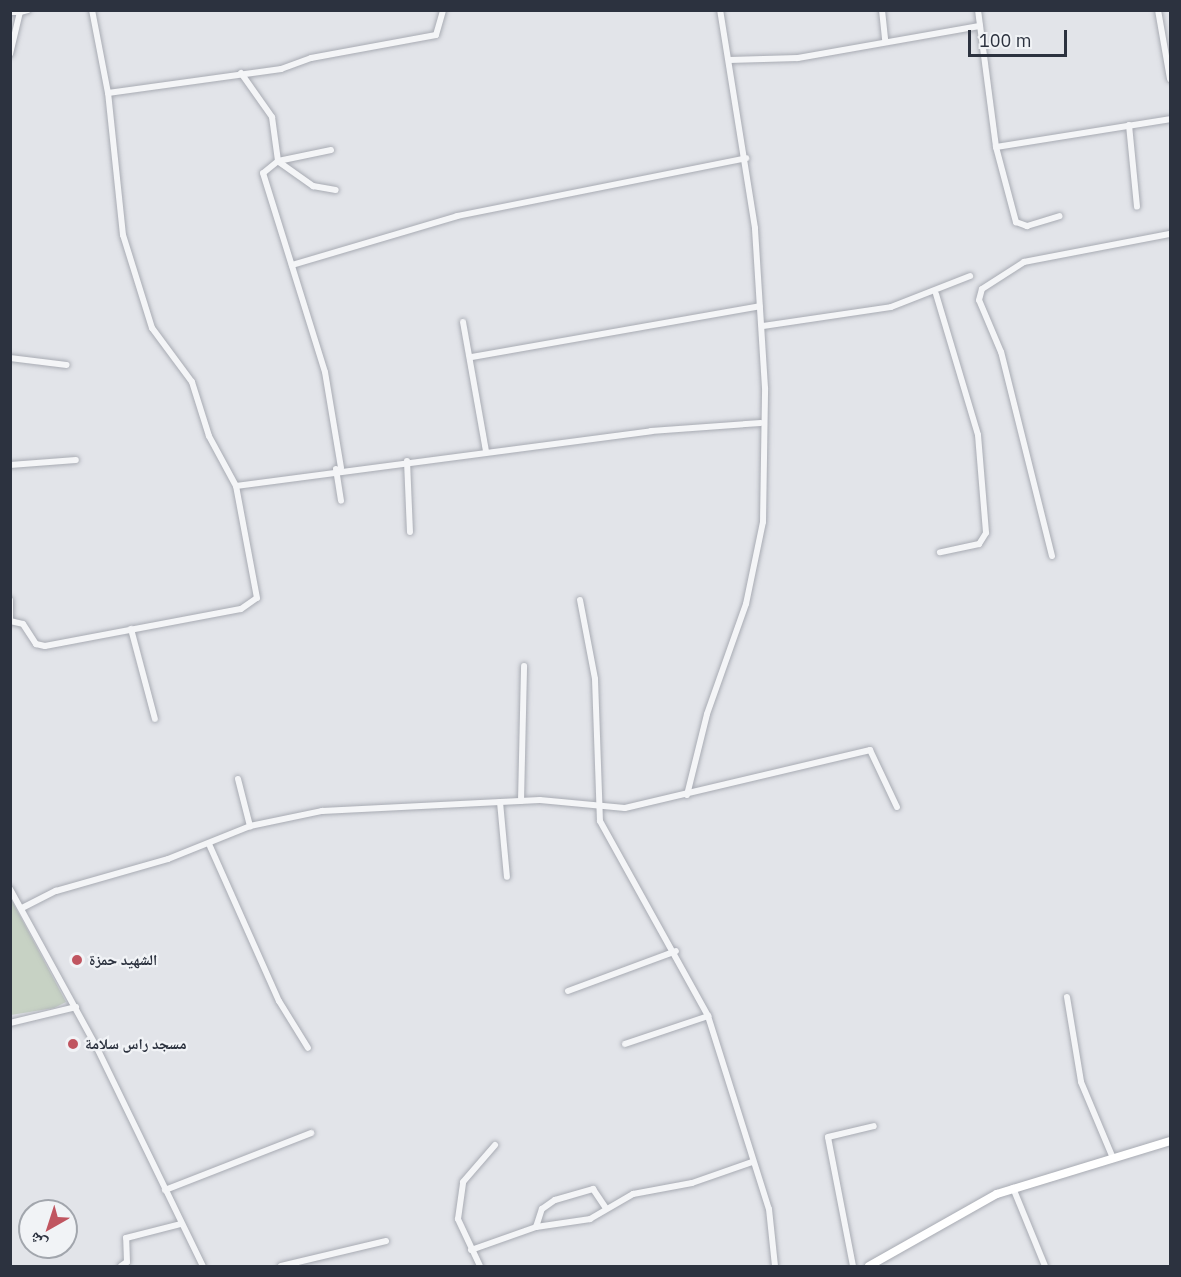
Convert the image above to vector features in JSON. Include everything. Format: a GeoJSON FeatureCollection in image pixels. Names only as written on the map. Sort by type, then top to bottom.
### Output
{"type":"FeatureCollection","features":[{"type":"Feature","properties":{"kind":"street"},"geometry":{"type":"LineString","coordinates":[[10,12],[28,10]]}},
{"type":"Feature","properties":{"kind":"street"},"geometry":{"type":"LineString","coordinates":[[10,600],[10,620],[23,624],[40,646],[255,602],[236,486],[212,442],[192,382],[161,343],[145,308],[121,226],[108,93],[92,10]]}},
{"type":"Feature","properties":{"kind":"street"},"geometry":{"type":"LineString","coordinates":[[108,93],[241,73],[436,35],[443,10]]}},
{"type":"Feature","properties":{"kind":"street"},"geometry":{"type":"LineString","coordinates":[[687,795],[759,546],[762,326],[746,158],[720,10]]}},
{"type":"Feature","properties":{"kind":"street"},"geometry":{"type":"LineString","coordinates":[[882,10],[885,39]]}},
{"type":"Feature","properties":{"kind":"street"},"geometry":{"type":"LineString","coordinates":[[978,10],[996,147],[1016,222],[1027,225],[1060,216]]}},
{"type":"Feature","properties":{"kind":"street"},"geometry":{"type":"LineString","coordinates":[[1158,10],[1170,79]]}},
{"type":"Feature","properties":{"kind":"street"},"geometry":{"type":"LineString","coordinates":[[10,54],[20,12]]}},
{"type":"Feature","properties":{"kind":"street"},"geometry":{"type":"LineString","coordinates":[[729,60],[798,58],[885,39],[979,26]]}},
{"type":"Feature","properties":{"kind":"street"},"geometry":{"type":"LineString","coordinates":[[241,73],[272,117],[278,161],[313,186],[336,190]]}},
{"type":"Feature","properties":{"kind":"street"},"geometry":{"type":"LineString","coordinates":[[996,147],[1170,119]]}},
{"type":"Feature","properties":{"kind":"street"},"geometry":{"type":"LineString","coordinates":[[1129,125],[1137,207]]}},
{"type":"Feature","properties":{"kind":"street"},"geometry":{"type":"LineString","coordinates":[[330,150],[278,161],[263,173],[325,372],[339,469],[341,501]]}},
{"type":"Feature","properties":{"kind":"street"},"geometry":{"type":"LineString","coordinates":[[292,265],[457,216],[746,158]]}},
{"type":"Feature","properties":{"kind":"street"},"geometry":{"type":"LineString","coordinates":[[1052,556],[1001,352],[979,300],[982,289],[1024,262],[1170,234]]}},
{"type":"Feature","properties":{"kind":"street"},"geometry":{"type":"LineString","coordinates":[[762,326],[867,312],[936,294],[970,276]]}},
{"type":"Feature","properties":{"kind":"street"},"geometry":{"type":"LineString","coordinates":[[936,294],[980,441],[986,533],[979,544],[940,552]]}},
{"type":"Feature","properties":{"kind":"street"},"geometry":{"type":"LineString","coordinates":[[472,357],[760,306]]}},
{"type":"Feature","properties":{"kind":"street"},"geometry":{"type":"LineString","coordinates":[[463,322],[472,357],[486,451]]}},
{"type":"Feature","properties":{"kind":"street"},"geometry":{"type":"LineString","coordinates":[[10,358],[67,365]]}},
{"type":"Feature","properties":{"kind":"street"},"geometry":{"type":"LineString","coordinates":[[236,486],[339,469],[486,451],[761,423]]}},
{"type":"Feature","properties":{"kind":"street"},"geometry":{"type":"LineString","coordinates":[[10,465],[76,460]]}},
{"type":"Feature","properties":{"kind":"street"},"geometry":{"type":"LineString","coordinates":[[407,461],[410,532]]}},
{"type":"Feature","properties":{"kind":"street"},"geometry":{"type":"LineString","coordinates":[[580,600],[595,679],[600,821],[617,854],[676,951],[708,1016],[752,1162],[769,1209],[775,1266]]}},
{"type":"Feature","properties":{"kind":"street"},"geometry":{"type":"LineString","coordinates":[[131,629],[155,719]]}},
{"type":"Feature","properties":{"kind":"street"},"geometry":{"type":"LineString","coordinates":[[521,801],[524,666]]}},
{"type":"Feature","properties":{"kind":"street"},"geometry":{"type":"LineString","coordinates":[[22,908],[56,891],[209,844],[250,826],[322,812],[521,801],[601,809],[687,795],[870,750],[897,807]]}},
{"type":"Feature","properties":{"kind":"street"},"geometry":{"type":"LineString","coordinates":[[238,779],[250,826]]}},
{"type":"Feature","properties":{"kind":"street"},"geometry":{"type":"LineString","coordinates":[[500,802],[507,877]]}},
{"type":"Feature","properties":{"kind":"street"},"geometry":{"type":"LineString","coordinates":[[209,844],[279,1001],[308,1048]]}},
{"type":"Feature","properties":{"kind":"street"},"geometry":{"type":"LineString","coordinates":[[10,889],[76,1007],[202,1266]]}},
{"type":"Feature","properties":{"kind":"street"},"geometry":{"type":"LineString","coordinates":[[568,991],[676,951]]}},
{"type":"Feature","properties":{"kind":"street"},"geometry":{"type":"LineString","coordinates":[[1067,997],[1081,1082],[1113,1158]]}},
{"type":"Feature","properties":{"kind":"street"},"geometry":{"type":"LineString","coordinates":[[10,1023],[76,1007]]}},
{"type":"Feature","properties":{"kind":"street"},"geometry":{"type":"LineString","coordinates":[[624,1044],[708,1016]]}},
{"type":"Feature","properties":{"kind":"street"},"geometry":{"type":"LineString","coordinates":[[853,1266],[828,1137],[874,1126]]}},
{"type":"Feature","properties":{"kind":"street"},"geometry":{"type":"LineString","coordinates":[[165,1190],[311,1133]]}},
{"type":"Feature","properties":{"kind":"street"},"geometry":{"type":"LineString","coordinates":[[869,1266],[1013,1188],[1170,1141]]}},
{"type":"Feature","properties":{"kind":"street"},"geometry":{"type":"LineString","coordinates":[[480,1266],[459,1226],[462,1187],[495,1145]]}},
{"type":"Feature","properties":{"kind":"street"},"geometry":{"type":"LineString","coordinates":[[471,1250],[536,1227],[578,1222],[605,1207],[752,1162]]}},
{"type":"Feature","properties":{"kind":"street"},"geometry":{"type":"LineString","coordinates":[[1013,1188],[1045,1266]]}},
{"type":"Feature","properties":{"kind":"street"},"geometry":{"type":"LineString","coordinates":[[536,1227],[542,1209],[555,1200],[593,1189],[605,1207]]}},
{"type":"Feature","properties":{"kind":"street"},"geometry":{"type":"LineString","coordinates":[[121,1266],[127,1262],[126,1238],[181,1224]]}},
{"type":"Feature","properties":{"kind":"street"},"geometry":{"type":"LineString","coordinates":[[281,1266],[386,1241]]}},
{"type":"Feature","properties":{"kind":"green space"},"geometry":{"type":"Polygon","coordinates":[[[11,899],[66,1002],[54,1008],[11,1015],[11,899]]]}},
{"type":"Feature","properties":{"kind":"place","name":"الشهيد حمزة"},"geometry":{"type":"Point","coordinates":[77,960]}},
{"type":"Feature","properties":{"kind":"place","name":"مسجد راس سلامة"},"geometry":{"type":"Point","coordinates":[73,1044]}}]}
